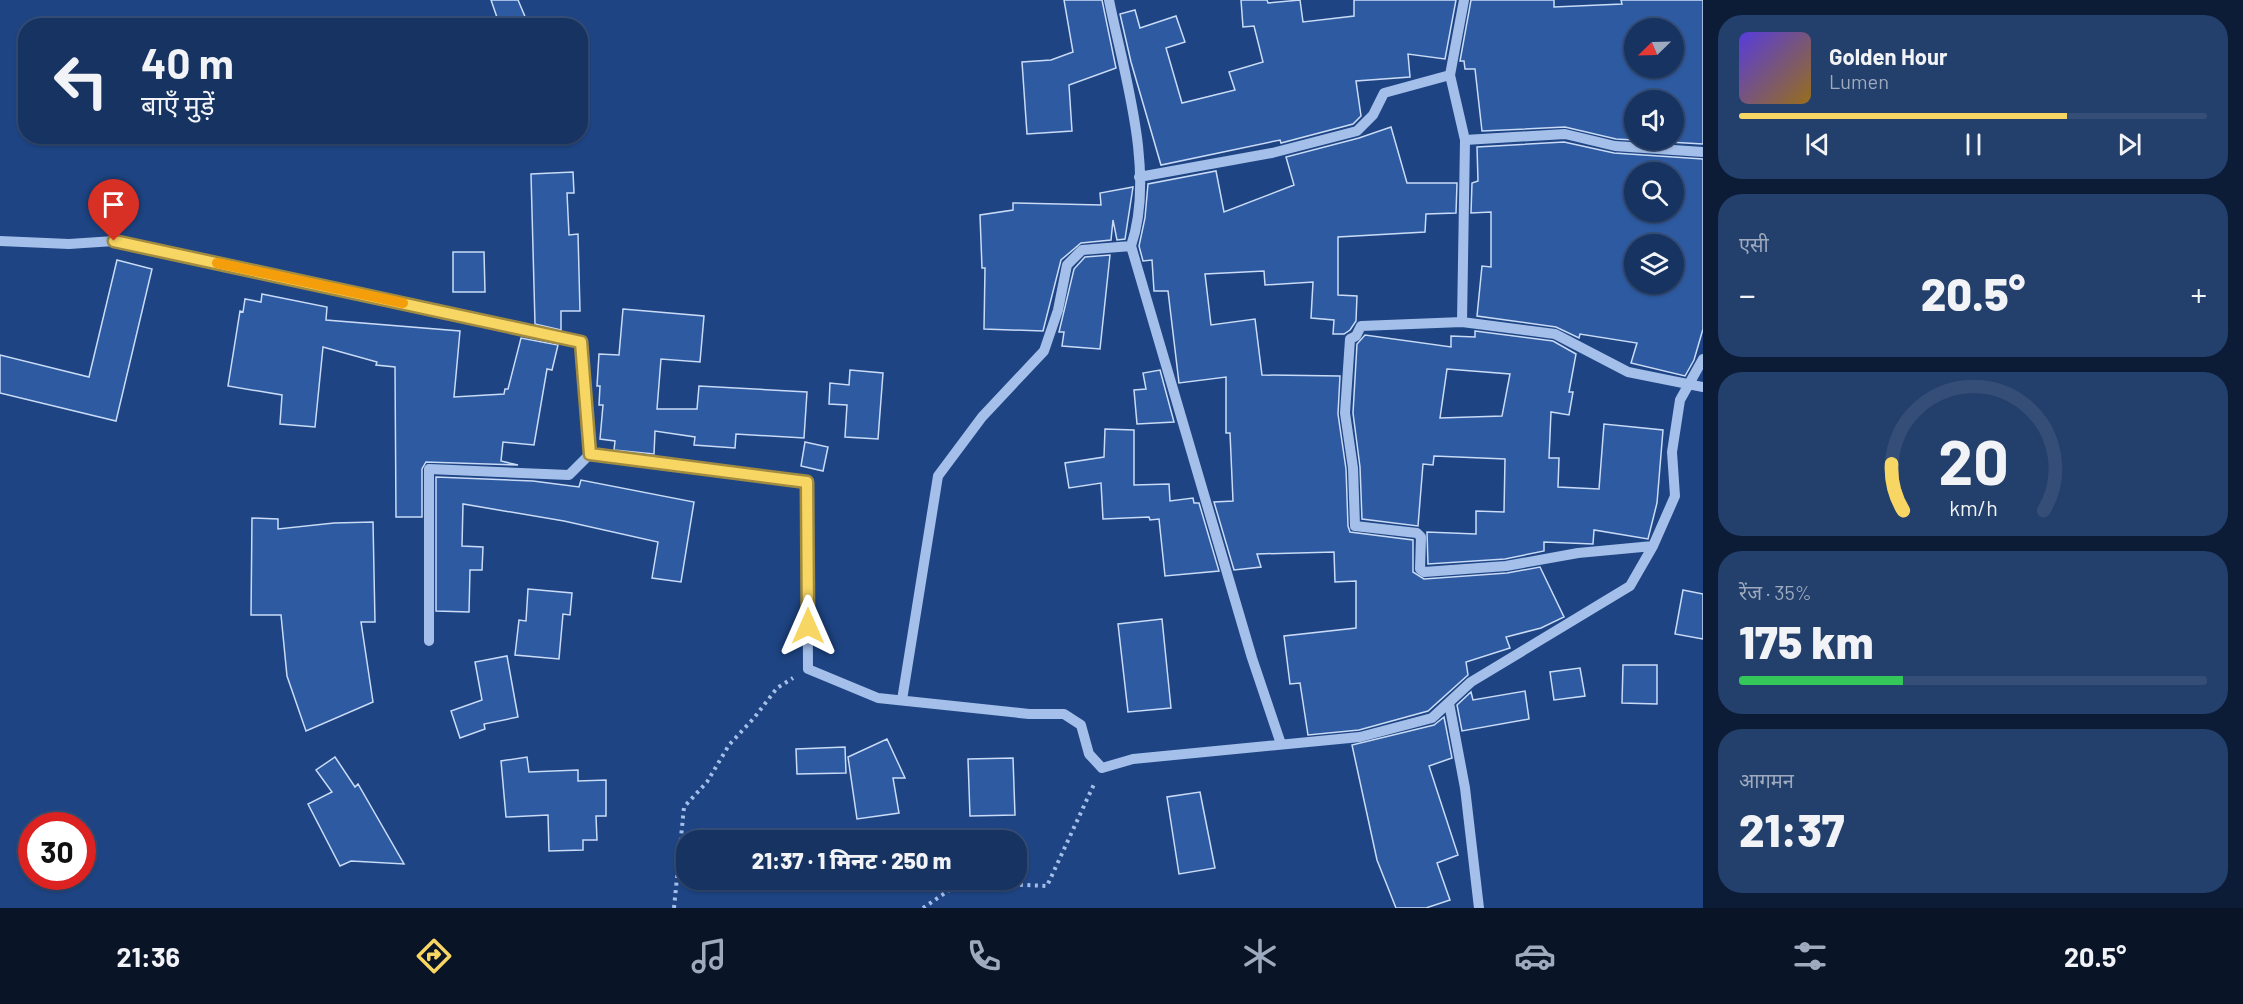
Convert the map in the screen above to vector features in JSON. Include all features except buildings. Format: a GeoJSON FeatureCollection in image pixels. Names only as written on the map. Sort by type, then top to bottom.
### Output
{"type":"FeatureCollection","features":[{"type":"Feature","properties":{"kind":"street"},"geometry":{"type":"LineString","coordinates":[[1109,0],[1137,142],[1139,177],[1136,233],[1131,246],[1252,658],[1281,744]]}},
{"type":"Feature","properties":{"kind":"street"},"geometry":{"type":"LineString","coordinates":[[1462,322],[1465,140],[1450,75],[1464,0]]}},
{"type":"Feature","properties":{"kind":"street"},"geometry":{"type":"LineString","coordinates":[[1139,177],[1262,155],[1357,130],[1373,115],[1384,93],[1450,75]]}},
{"type":"Feature","properties":{"kind":"street"},"geometry":{"type":"LineString","coordinates":[[1465,140],[1565,134],[1615,146],[1703,152]]}},
{"type":"Feature","properties":{"kind":"street"},"geometry":{"type":"LineString","coordinates":[[0,241],[69,244],[114,241],[581,342],[590,454],[569,476],[429,469],[429,640]]}},
{"type":"Feature","properties":{"kind":"street"},"geometry":{"type":"LineString","coordinates":[[902,700],[938,476],[982,417],[1044,351],[1058,309],[1067,265],[1082,250],[1131,246]]}},
{"type":"Feature","properties":{"kind":"street"},"geometry":{"type":"LineString","coordinates":[[1653,546],[1578,553],[1506,566],[1424,572],[1420,569],[1420,537],[1417,533],[1355,526],[1353,468],[1346,413],[1350,339],[1356,336],[1361,326],[1462,322],[1556,334],[1628,372],[1688,386],[1703,387]]}},
{"type":"Feature","properties":{"kind":"street"},"geometry":{"type":"LineString","coordinates":[[590,454],[807,482],[808,669],[878,698],[1029,714],[1064,714],[1081,725],[1089,754],[1102,768],[1133,759],[1359,737],[1432,718],[1471,682],[1630,586],[1653,546],[1675,496],[1672,452],[1680,400],[1703,359]]}},
{"type":"Feature","properties":{"kind":"street"},"geometry":{"type":"LineString","coordinates":[[1449,703],[1465,788],[1479,908]]}},
{"type":"Feature","properties":{"kind":"path"},"geometry":{"type":"LineString","coordinates":[[674,908],[684,807],[707,782],[729,745],[777,688],[808,669]]}},
{"type":"Feature","properties":{"kind":"path"},"geometry":{"type":"LineString","coordinates":[[923,908],[961,882],[1047,886],[1102,768]]}},
{"type":"Feature","properties":{"kind":"slow traffic"},"geometry":{"type":"LineString","coordinates":[[217,263],[403,303]]}},
{"type":"Feature","properties":{"kind":"route"},"geometry":{"type":"LineString","coordinates":[[114,241],[581,342],[590,454],[807,482],[808,626]]}}]}
